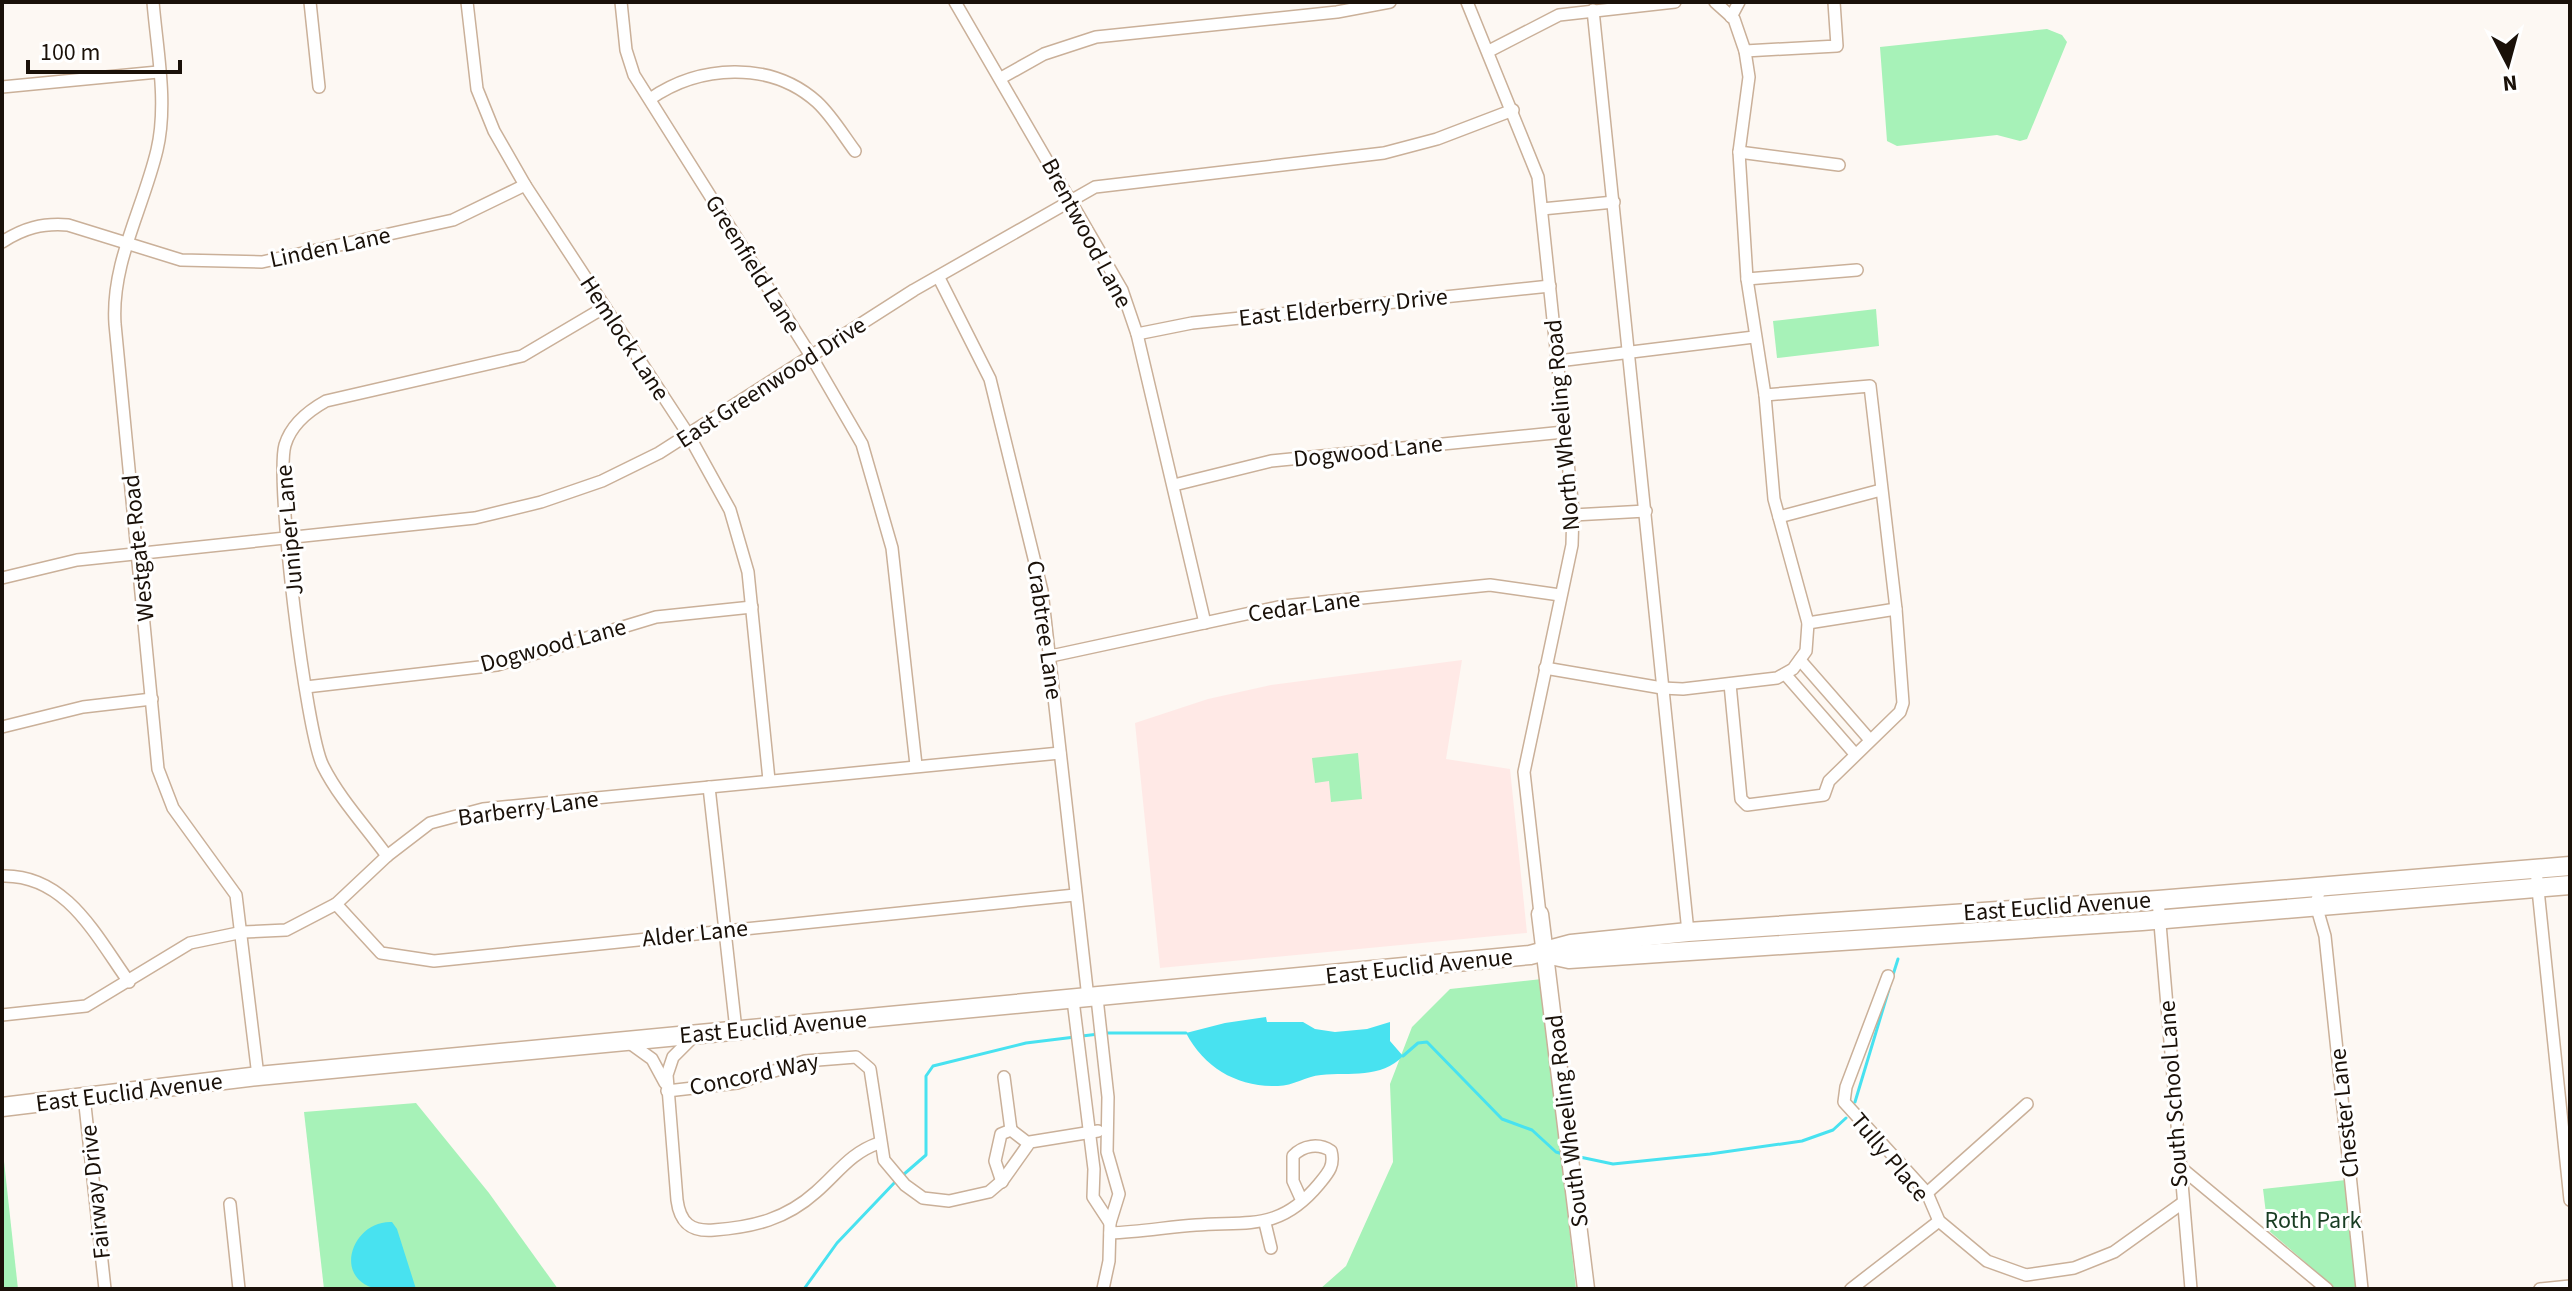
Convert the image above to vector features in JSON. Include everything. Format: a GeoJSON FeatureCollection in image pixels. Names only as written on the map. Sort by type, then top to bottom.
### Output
{"type":"FeatureCollection","features":[{"type":"Feature","properties":{"kind":"main road","name":"East Euclid Avenue"},"geometry":{"type":"LineString","coordinates":[[2537,879],[2570,866]]}},
{"type":"Feature","properties":{"kind":"main road","name":"East Euclid Avenue"},"geometry":{"type":"LineString","coordinates":[[1546,954],[1569,959],[2160,920],[2322,899],[2537,879],[2570,885]]}},
{"type":"Feature","properties":{"kind":"main road","name":"East Euclid Avenue"},"geometry":{"type":"LineString","coordinates":[[2,1107],[258,1076],[1546,954],[1571,944],[1688,932],[2158,900],[2322,899]]}},
{"type":"Feature","properties":{"kind":"street","name":"Westgate Road"},"geometry":{"type":"LineString","coordinates":[[153,2],[162,107],[158,149],[113,300],[158,769],[173,808],[236,895],[243,932],[258,1076]]}},
{"type":"Feature","properties":{"kind":"street"},"geometry":{"type":"LineString","coordinates":[[310,2],[319,87]]}},
{"type":"Feature","properties":{"kind":"street","name":"Hemlock Lane"},"geometry":{"type":"LineString","coordinates":[[467,2],[481,101],[525,185],[721,489],[738,531],[752,607],[769,780]]}},
{"type":"Feature","properties":{"kind":"street","name":"Greenfield Lane"},"geometry":{"type":"LineString","coordinates":[[621,2],[630,62],[650,99],[811,356],[862,444],[886,520],[896,572],[916,765]]}},
{"type":"Feature","properties":{"kind":"street","name":"Brentwood Lane"},"geometry":{"type":"LineString","coordinates":[[955,2],[1122,290],[1137,334],[1205,623]]}},
{"type":"Feature","properties":{"kind":"street"},"geometry":{"type":"LineString","coordinates":[[1001,78],[1044,54],[1096,37],[1337,12],[1390,2]]}},
{"type":"Feature","properties":{"kind":"street","name":"North Wheeling Road"},"geometry":{"type":"LineString","coordinates":[[1467,2],[1534,160],[1542,209],[1573,515],[1572,545],[1524,772],[1546,954]]}},
{"type":"Feature","properties":{"kind":"street"},"geometry":{"type":"LineString","coordinates":[[1489,51],[1559,15],[1675,2]]}},
{"type":"Feature","properties":{"kind":"street"},"geometry":{"type":"LineString","coordinates":[[1545,668],[1662,688],[1765,681],[1785,674],[1800,660],[1809,639],[1808,623],[1779,517],[1747,279],[1739,152],[1749,77],[1745,51],[1731,17],[1715,2]]}},
{"type":"Feature","properties":{"kind":"street"},"geometry":{"type":"LineString","coordinates":[[1731,17],[1739,2]]}},
{"type":"Feature","properties":{"kind":"street"},"geometry":{"type":"LineString","coordinates":[[1745,51],[1837,46],[1834,2]]}},
{"type":"Feature","properties":{"kind":"street"},"geometry":{"type":"LineString","coordinates":[[1593,10],[1631,352],[1688,932]]}},
{"type":"Feature","properties":{"kind":"street"},"geometry":{"type":"LineString","coordinates":[[650,99],[676,83],[707,74],[725,71],[760,74],[792,85],[818,103],[855,151]]}},
{"type":"Feature","properties":{"kind":"street"},"geometry":{"type":"LineString","coordinates":[[2,87],[158,72]]}},
{"type":"Feature","properties":{"kind":"street","name":"East Greenwood Drive"},"geometry":{"type":"LineString","coordinates":[[2,578],[48,565],[475,518],[522,508],[614,475],[688,434],[939,278],[1095,187],[1115,182],[1384,153],[1437,139],[1513,110]]}},
{"type":"Feature","properties":{"kind":"street"},"geometry":{"type":"LineString","coordinates":[[1739,152],[1839,165]]}},
{"type":"Feature","properties":{"kind":"street","name":"Linden Lane"},"geometry":{"type":"LineString","coordinates":[[2,242],[17,232],[49,223],[68,225],[181,260],[262,262],[453,220],[525,185]]}},
{"type":"Feature","properties":{"kind":"street"},"geometry":{"type":"LineString","coordinates":[[1542,209],[1614,202]]}},
{"type":"Feature","properties":{"kind":"street"},"geometry":{"type":"LineString","coordinates":[[1747,279],[1857,270]]}},
{"type":"Feature","properties":{"kind":"street","name":"Crabtree Lane"},"geometry":{"type":"LineString","coordinates":[[939,278],[977,346],[995,395],[1040,578],[1051,656],[1086,999]]}},
{"type":"Feature","properties":{"kind":"street","name":"East Elderberry Drive"},"geometry":{"type":"LineString","coordinates":[[1137,334],[1204,321],[1550,286]]}},
{"type":"Feature","properties":{"kind":"street","name":"Juniper Lane"},"geometry":{"type":"LineString","coordinates":[[387,856],[322,765],[306,687],[287,538],[282,457],[294,427],[311,410],[339,396],[522,356],[605,307]]}},
{"type":"Feature","properties":{"kind":"street"},"geometry":{"type":"LineString","coordinates":[[1558,361],[1754,337]]}},
{"type":"Feature","properties":{"kind":"street"},"geometry":{"type":"LineString","coordinates":[[1730,684],[1741,799],[1747,805],[1824,795],[1829,781],[1900,712],[1903,703],[1896,609],[1870,386],[1765,395]]}},
{"type":"Feature","properties":{"kind":"street","name":"Dogwood Lane"},"geometry":{"type":"LineString","coordinates":[[1174,485],[1271,461],[1564,432]]}},
{"type":"Feature","properties":{"kind":"street"},"geometry":{"type":"LineString","coordinates":[[1779,517],[1881,490]]}},
{"type":"Feature","properties":{"kind":"street"},"geometry":{"type":"LineString","coordinates":[[1573,515],[1646,511]]}},
{"type":"Feature","properties":{"kind":"street","name":"Cedar Lane"},"geometry":{"type":"LineString","coordinates":[[1051,656],[1283,606],[1490,585],[1560,595]]}},
{"type":"Feature","properties":{"kind":"street","name":"Dogwood Lane"},"geometry":{"type":"LineString","coordinates":[[306,687],[497,665],[656,617],[752,607]]}},
{"type":"Feature","properties":{"kind":"street"},"geometry":{"type":"LineString","coordinates":[[1808,623],[1896,609]]}},
{"type":"Feature","properties":{"kind":"street"},"geometry":{"type":"LineString","coordinates":[[1800,660],[1870,740]]}},
{"type":"Feature","properties":{"kind":"street"},"geometry":{"type":"LineString","coordinates":[[1785,674],[1855,754]]}},
{"type":"Feature","properties":{"kind":"street"},"geometry":{"type":"LineString","coordinates":[[2,727],[83,707],[152,699]]}},
{"type":"Feature","properties":{"kind":"street","name":"Barberry Lane"},"geometry":{"type":"LineString","coordinates":[[2,1015],[86,1006],[190,943],[243,932],[286,930],[336,904],[387,856],[430,823],[483,809],[1060,753]]}},
{"type":"Feature","properties":{"kind":"street"},"geometry":{"type":"LineString","coordinates":[[709,787],[736,1030]]}},
{"type":"Feature","properties":{"kind":"street"},"geometry":{"type":"LineString","coordinates":[[2,876],[22,875],[58,891],[78,912],[129,982]]}},
{"type":"Feature","properties":{"kind":"street"},"geometry":{"type":"LineString","coordinates":[[2537,879],[2570,1200]]}},
{"type":"Feature","properties":{"kind":"street","name":"Alder Lane"},"geometry":{"type":"LineString","coordinates":[[336,904],[381,953],[434,961],[1075,895]]}},
{"type":"Feature","properties":{"kind":"street","name":"Chester Lane"},"geometry":{"type":"LineString","coordinates":[[2322,899],[2362,1289]]}},
{"type":"Feature","properties":{"kind":"street","name":"South School Lane"},"geometry":{"type":"LineString","coordinates":[[2158,900],[2181,1204],[2191,1289]]}},
{"type":"Feature","properties":{"kind":"street","name":"South Wheeling Road"},"geometry":{"type":"LineString","coordinates":[[1546,954],[1586,1289]]}},
{"type":"Feature","properties":{"kind":"street","name":"Tully Place"},"geometry":{"type":"LineString","coordinates":[[1888,976],[1846,1087],[1844,1102],[1927,1193],[1939,1221],[1987,1261],[2026,1275],[2074,1268],[2114,1252],[2181,1204]]}},
{"type":"Feature","properties":{"kind":"street"},"geometry":{"type":"LineString","coordinates":[[1086,999],[1100,1027],[1108,1097],[1107,1152],[1119,1194],[1110,1228],[1103,1289]]}},
{"type":"Feature","properties":{"kind":"street"},"geometry":{"type":"LineString","coordinates":[[1086,999],[1078,1031],[1094,1132],[1093,1197],[1110,1228]]}},
{"type":"Feature","properties":{"kind":"street"},"geometry":{"type":"LineString","coordinates":[[696,1034],[673,1057],[667,1075],[678,1210],[685,1223],[697,1230],[739,1228],[774,1220],[817,1192],[852,1155],[879,1143]]}},
{"type":"Feature","properties":{"kind":"street"},"geometry":{"type":"LineString","coordinates":[[627,1041],[659,1068],[667,1091]]}},
{"type":"Feature","properties":{"kind":"street","name":"Concord Way"},"geometry":{"type":"LineString","coordinates":[[667,1091],[737,1083],[805,1061],[856,1057],[870,1069],[884,1160],[905,1185],[923,1198],[949,1201],[989,1192],[1002,1182]]}},
{"type":"Feature","properties":{"kind":"street"},"geometry":{"type":"LineString","coordinates":[[1004,1077],[1011,1130],[1028,1143]]}},
{"type":"Feature","properties":{"kind":"street","name":"Fairway Drive"},"geometry":{"type":"LineString","coordinates":[[84,1096],[105,1289]]}},
{"type":"Feature","properties":{"kind":"street"},"geometry":{"type":"LineString","coordinates":[[1927,1193],[2027,1104]]}},
{"type":"Feature","properties":{"kind":"street"},"geometry":{"type":"LineString","coordinates":[[1002,1182],[995,1161],[997,1144],[1001,1134],[1011,1130]]}},
{"type":"Feature","properties":{"kind":"street"},"geometry":{"type":"LineString","coordinates":[[1002,1182],[1028,1143],[1094,1132]]}},
{"type":"Feature","properties":{"kind":"street"},"geometry":{"type":"LineString","coordinates":[[1110,1228],[1265,1223],[1302,1201],[1331,1168],[1331,1151],[1324,1147],[1304,1147],[1293,1156],[1293,1181],[1302,1201]]}},
{"type":"Feature","properties":{"kind":"street"},"geometry":{"type":"LineString","coordinates":[[2180,1167],[2327,1289]]}},
{"type":"Feature","properties":{"kind":"street"},"geometry":{"type":"LineString","coordinates":[[230,1204],[239,1289]]}},
{"type":"Feature","properties":{"kind":"street"},"geometry":{"type":"LineString","coordinates":[[1851,1289],[1939,1221]]}},
{"type":"Feature","properties":{"kind":"street"},"geometry":{"type":"LineString","coordinates":[[1265,1223],[1271,1248]]}},
{"type":"Feature","properties":{"kind":"street"},"geometry":{"type":"LineString","coordinates":[[2540,1289],[2570,1286]]}},
{"type":"Feature","properties":{"kind":"shaded area"},"geometry":{"type":"Polygon","coordinates":[[[1462,660],[1446,759],[1510,769],[1527,933],[1160,968],[1135,723],[1208,699],[1271,685],[1462,660]]]}},
{"type":"Feature","properties":{"kind":"green space"},"geometry":{"type":"Polygon","coordinates":[[[2047,29],[2062,35],[2067,42],[2027,139],[2020,141],[1997,135],[1897,146],[1887,141],[1880,47],[2047,29]]]}},
{"type":"Feature","properties":{"kind":"green space"},"geometry":{"type":"Polygon","coordinates":[[[1876,309],[1879,346],[1777,358],[1773,321],[1876,309]]]}},
{"type":"Feature","properties":{"kind":"green space"},"geometry":{"type":"Polygon","coordinates":[[[1358,753],[1362,799],[1331,802],[1329,781],[1315,783],[1312,758],[1358,753]]]}},
{"type":"Feature","properties":{"kind":"green space"},"geometry":{"type":"Polygon","coordinates":[[[1542,979],[1576,1289],[1320,1289],[1346,1266],[1393,1162],[1390,1084],[1412,1027],[1450,989],[1542,979]]]}},
{"type":"Feature","properties":{"kind":"green space"},"geometry":{"type":"Polygon","coordinates":[[[416,1103],[489,1193],[558,1289],[324,1289],[304,1112],[416,1103]]]}},
{"type":"Feature","properties":{"kind":"green space"},"geometry":{"type":"Polygon","coordinates":[[[2,1143],[18,1289],[2,1289],[2,1143]]]}},
{"type":"Feature","properties":{"kind":"green space","name":"Roth Park"},"geometry":{"type":"Polygon","coordinates":[[[2346,1180],[2358,1289],[2336,1289],[2268,1230],[2263,1189],[2346,1180]]]}},
{"type":"Feature","properties":{"kind":"water"},"geometry":{"type":"Polygon","coordinates":[[[1266,1017],[1267,1022],[1303,1022],[1315,1029],[1335,1032],[1367,1029],[1390,1022],[1390,1041],[1403,1056],[1375,1071],[1321,1075],[1284,1086],[1263,1085],[1236,1079],[1213,1066],[1186,1033],[1266,1017]]]}},
{"type":"Feature","properties":{"kind":"water"},"geometry":{"type":"Polygon","coordinates":[[[392,1222],[416,1289],[378,1289],[363,1283],[351,1263],[352,1251],[366,1230],[392,1222]]]}},
{"type":"Feature","properties":{"kind":"waterway"},"geometry":{"type":"LineString","coordinates":[[1892,978],[1898,959]]}},
{"type":"Feature","properties":{"kind":"waterway"},"geometry":{"type":"LineString","coordinates":[[1855,1102],[1889,989]]}},
{"type":"Feature","properties":{"kind":"waterway"},"geometry":{"type":"LineString","coordinates":[[1106,1033],[1186,1033]]}},
{"type":"Feature","properties":{"kind":"waterway"},"geometry":{"type":"LineString","coordinates":[[1082,1036],[1099,1034]]}},
{"type":"Feature","properties":{"kind":"waterway"},"geometry":{"type":"LineString","coordinates":[[903,1175],[926,1155],[926,1076],[933,1066],[1026,1043],[1075,1037]]}},
{"type":"Feature","properties":{"kind":"waterway"},"geometry":{"type":"LineString","coordinates":[[1403,1056],[1418,1043],[1427,1042],[1502,1119],[1532,1130],[1556,1152],[1563,1154]]}},
{"type":"Feature","properties":{"kind":"waterway"},"geometry":{"type":"LineString","coordinates":[[1575,1156],[1613,1164],[1710,1154],[1802,1141],[1833,1130],[1846,1118]]}},
{"type":"Feature","properties":{"kind":"waterway"},"geometry":{"type":"LineString","coordinates":[[804,1289],[837,1243],[897,1180]]}}]}
